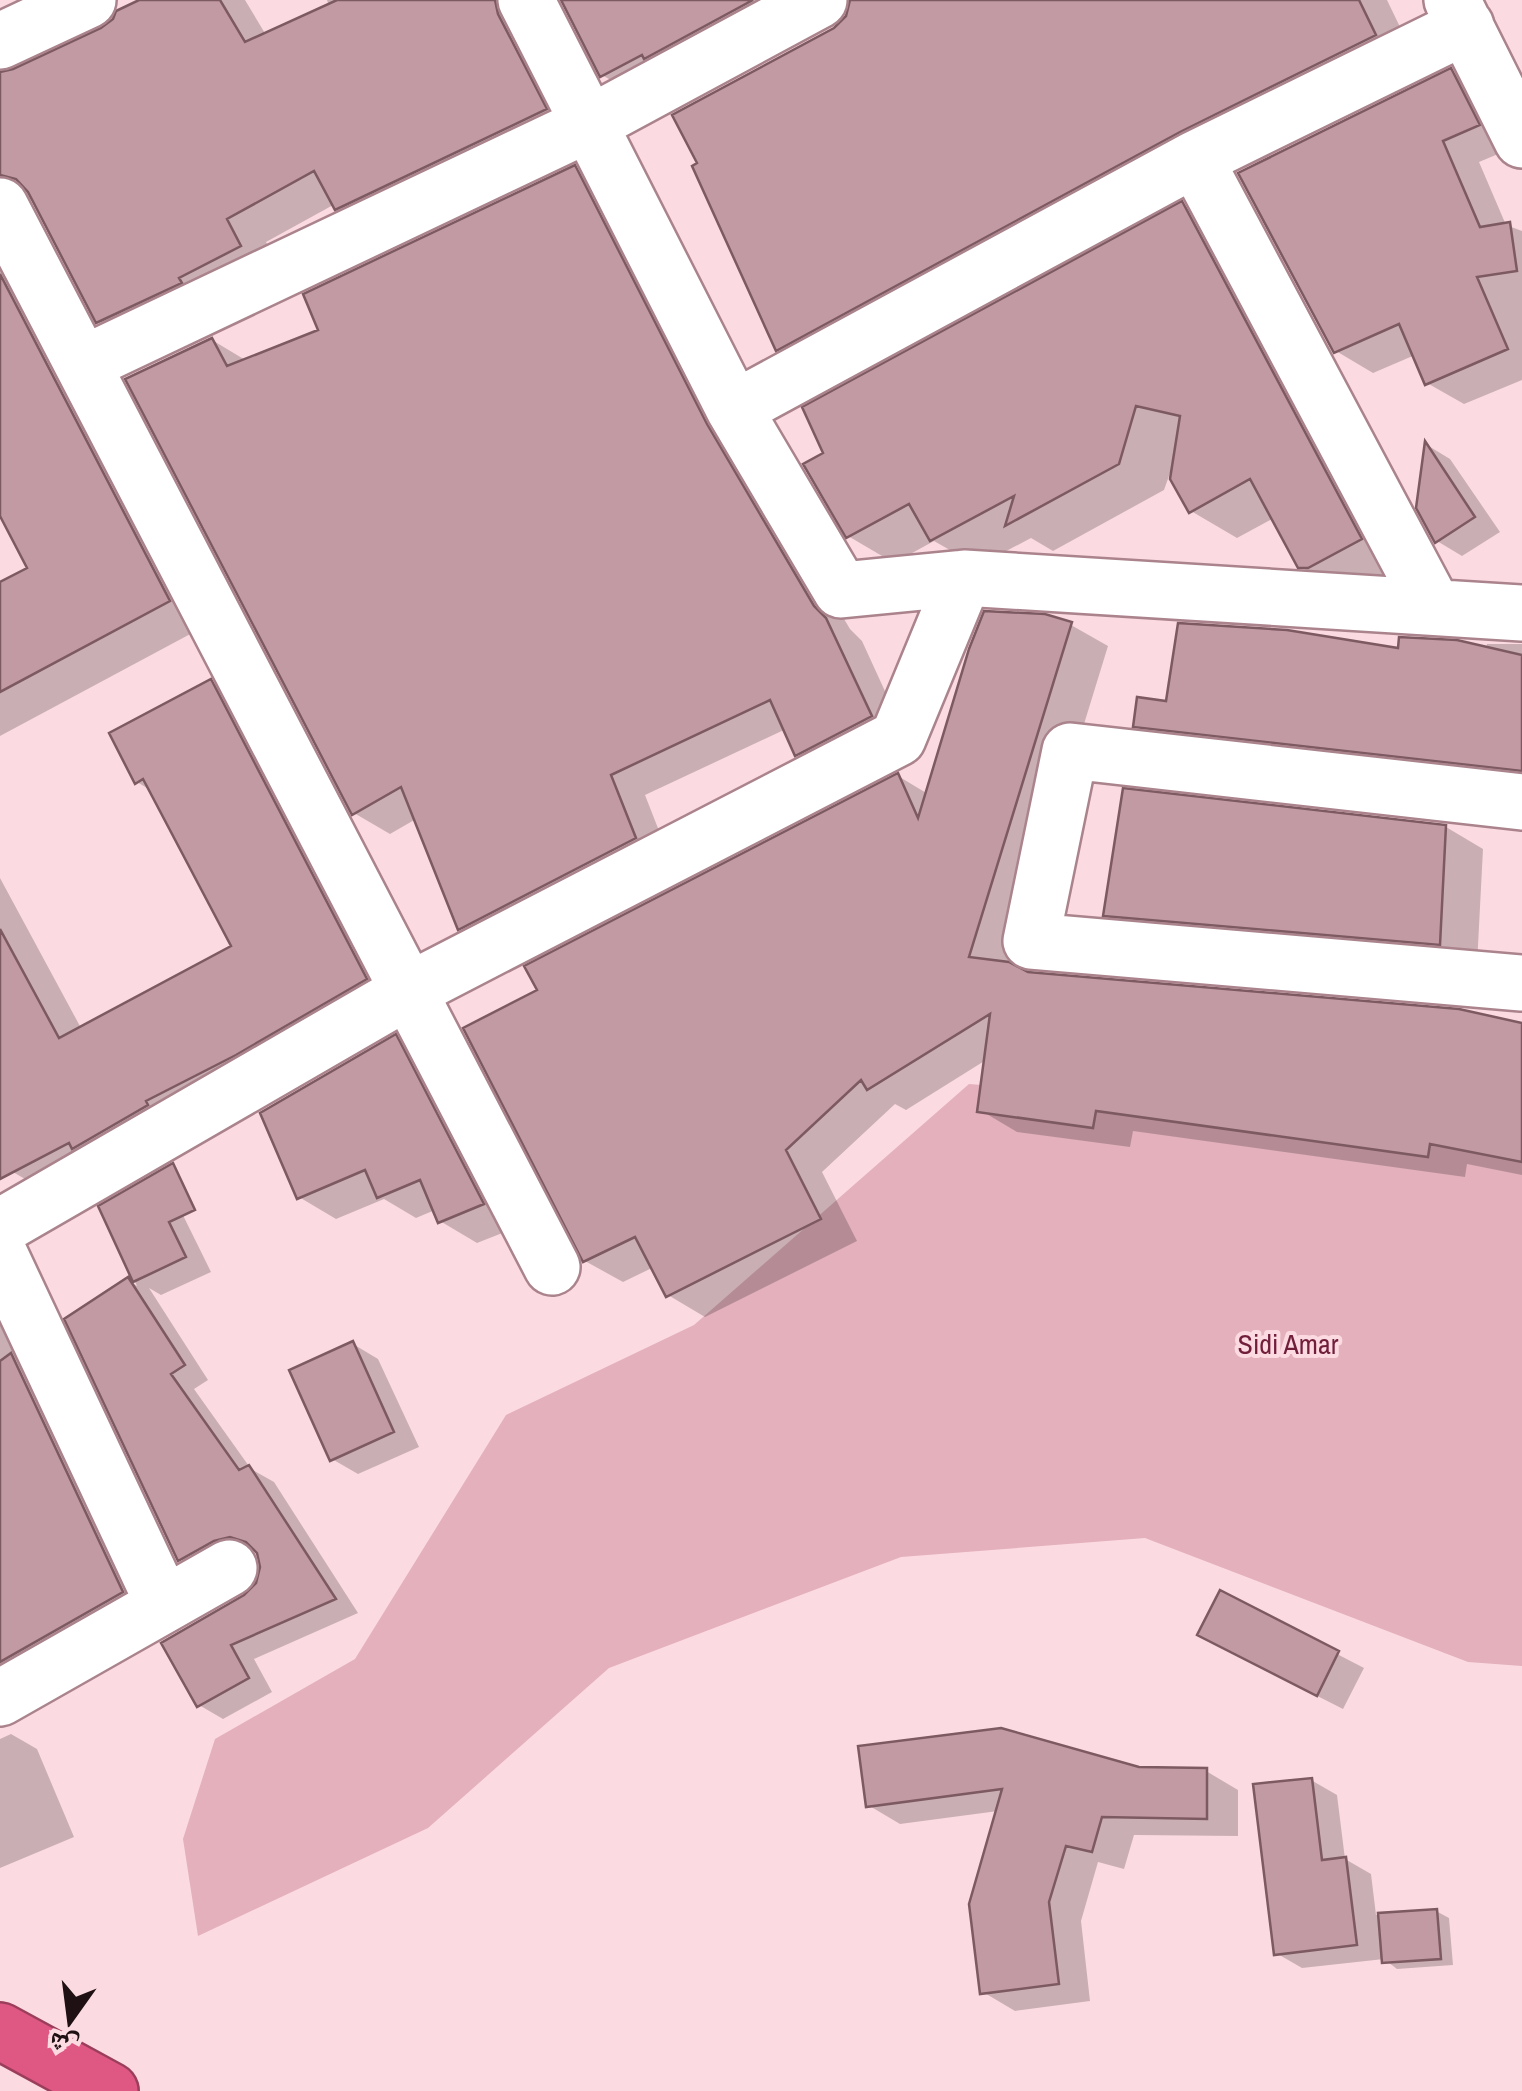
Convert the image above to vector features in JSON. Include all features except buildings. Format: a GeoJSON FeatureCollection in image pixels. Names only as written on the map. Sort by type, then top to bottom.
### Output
{"type":"FeatureCollection","features":[{"type":"Feature","properties":{"kind":"highway"},"geometry":{"type":"LineString","coordinates":[[0,2031],[110,2091]]}},
{"type":"Feature","properties":{"kind":"street"},"geometry":{"type":"LineString","coordinates":[[0,41],[88,0]]}},
{"type":"Feature","properties":{"kind":"street"},"geometry":{"type":"LineString","coordinates":[[526,0],[734,409],[841,590],[964,578],[1522,613]]}},
{"type":"Feature","properties":{"kind":"street"},"geometry":{"type":"LineString","coordinates":[[84,364],[591,123],[819,0]]}},
{"type":"Feature","properties":{"kind":"street"},"geometry":{"type":"LineString","coordinates":[[734,409],[1459,13],[1522,140]]}},
{"type":"Feature","properties":{"kind":"street"},"geometry":{"type":"LineString","coordinates":[[1195,159],[1433,606]]}},
{"type":"Feature","properties":{"kind":"street"},"geometry":{"type":"LineString","coordinates":[[0,206],[552,1268]]}},
{"type":"Feature","properties":{"kind":"street"},"geometry":{"type":"LineString","coordinates":[[0,1227],[410,990],[898,738],[964,578]]}},
{"type":"Feature","properties":{"kind":"street"},"geometry":{"type":"LineString","coordinates":[[1522,802],[1070,751],[1032,941],[1522,983]]}},
{"type":"Feature","properties":{"kind":"street"},"geometry":{"type":"LineString","coordinates":[[0,1256],[164,1605]]}},
{"type":"Feature","properties":{"kind":"street"},"geometry":{"type":"LineString","coordinates":[[0,1698],[229,1568]]}},
{"type":"Feature","properties":{"kind":"green space","name":"Sidi Amar"},"geometry":{"type":"Polygon","coordinates":[[[969,1084],[1522,1128],[1522,1666],[1468,1662],[1145,1538],[901,1557],[609,1668],[428,1828],[198,1936],[183,1839],[215,1739],[355,1659],[506,1415],[694,1325],[969,1084]]]}}]}
